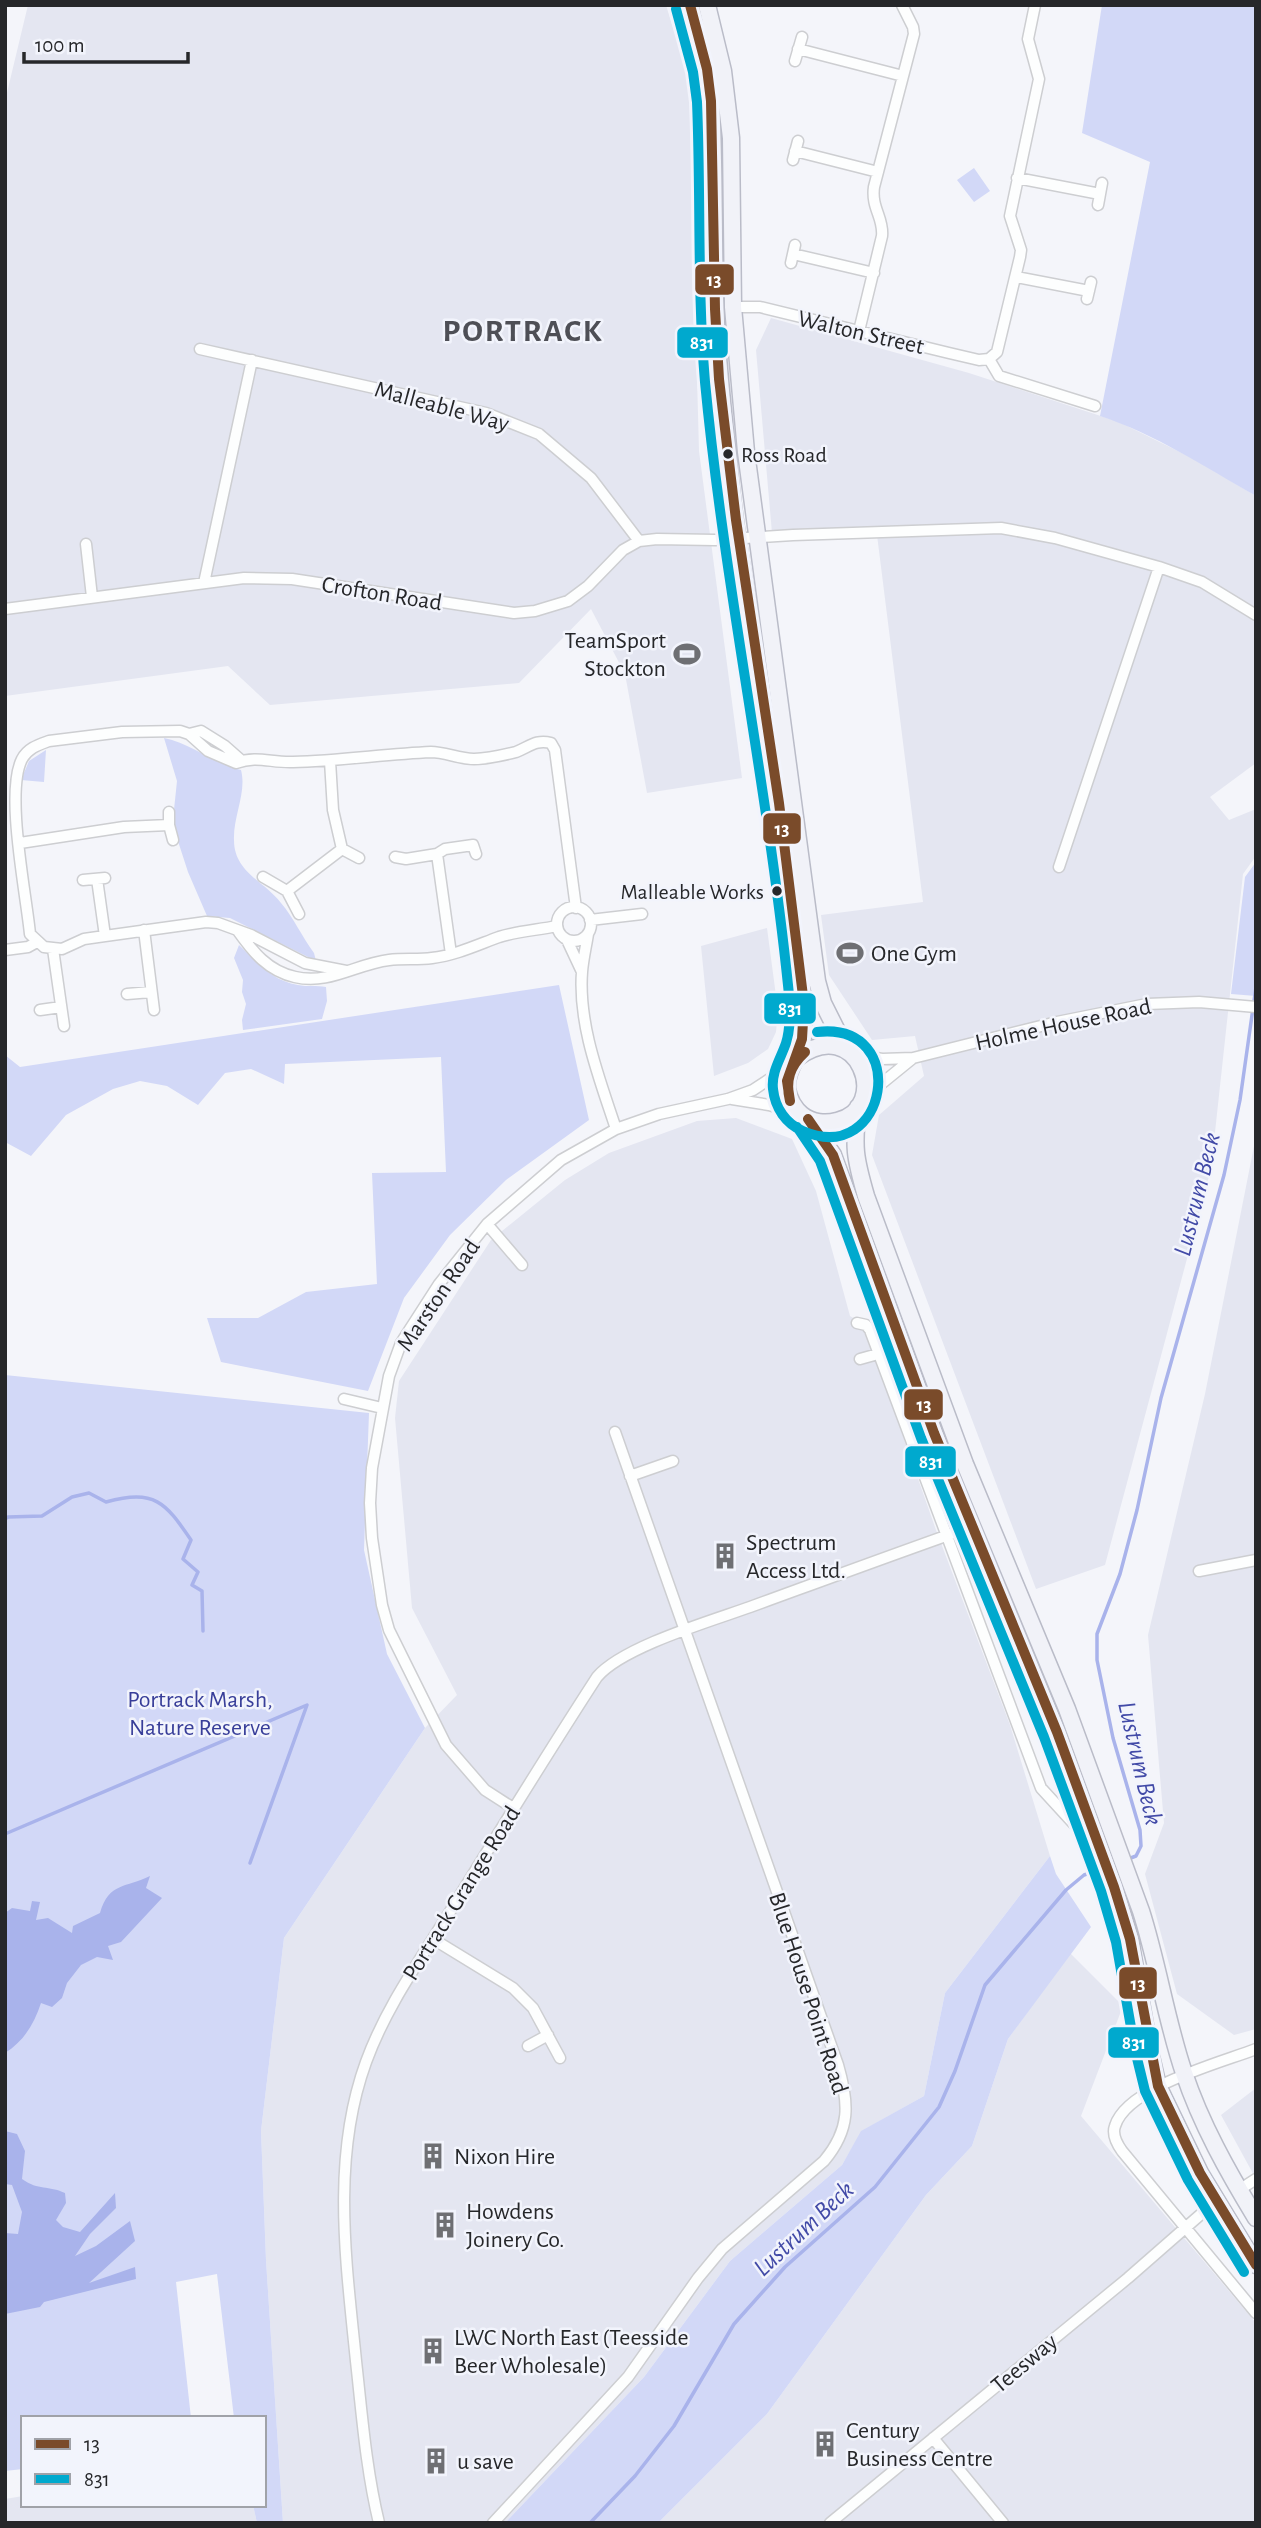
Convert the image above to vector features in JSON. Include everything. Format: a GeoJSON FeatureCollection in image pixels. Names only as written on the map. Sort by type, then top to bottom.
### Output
{"type":"FeatureCollection","features":[{"type":"Feature","properties":{"kind":"main road"},"geometry":{"type":"LineString","coordinates":[[690,5],[707,69],[711,101],[719,378],[737,539],[772,759],[802,993],[803,1037],[787,1088],[792,1104],[828,1146],[837,1164],[934,1433],[1057,1732],[1114,1887],[1130,1939],[1158,2086],[1216,2201],[1256,2265]]}},
{"type":"Feature","properties":{"kind":"main road"},"geometry":{"type":"LineString","coordinates":[[708,5],[723,71],[731,138],[733,307],[757,537],[817,981],[823,1003],[849,1052],[863,1068],[866,1082],[854,1139],[855,1158],[866,1196],[965,1464],[1067,1709],[1130,1880],[1151,1940],[1172,2033],[1185,2075],[1211,2138],[1256,2218]]}},
{"type":"Feature","properties":{"kind":"main road"},"geometry":{"type":"LineString","coordinates":[[795,1061],[810,1048],[826,1044],[849,1052]]}},
{"type":"Feature","properties":{"kind":"main road"},"geometry":{"type":"LineString","coordinates":[[805,1117],[827,1124],[844,1119],[860,1104]]}},
{"type":"Feature","properties":{"kind":"street"},"geometry":{"type":"LineString","coordinates":[[859,331],[883,228],[872,202],[914,34],[914,27],[902,5]]}},
{"type":"Feature","properties":{"kind":"street"},"geometry":{"type":"LineString","coordinates":[[1033,6],[1028,39],[1039,79],[1010,216],[1021,250],[997,352],[989,359],[999,376],[1095,406]]}},
{"type":"Feature","properties":{"kind":"street"},"geometry":{"type":"LineString","coordinates":[[795,61],[802,37]]}},
{"type":"Feature","properties":{"kind":"street"},"geometry":{"type":"LineString","coordinates":[[798,50],[903,76]]}},
{"type":"Feature","properties":{"kind":"street"},"geometry":{"type":"LineString","coordinates":[[795,151],[878,172]]}},
{"type":"Feature","properties":{"kind":"street"},"geometry":{"type":"LineString","coordinates":[[1017,178],[1099,200],[1102,183]]}},
{"type":"Feature","properties":{"kind":"street"},"geometry":{"type":"LineString","coordinates":[[793,254],[874,273]]}},
{"type":"Feature","properties":{"kind":"street"},"geometry":{"type":"LineString","coordinates":[[1016,277],[1089,291]]}},
{"type":"Feature","properties":{"kind":"street","name":"Walton Street"},"geometry":{"type":"LineString","coordinates":[[733,307],[760,307],[979,360],[989,359]]}},
{"type":"Feature","properties":{"kind":"street","name":"Malleable Way"},"geometry":{"type":"LineString","coordinates":[[200,349],[486,413],[539,434],[592,478],[639,541]]}},
{"type":"Feature","properties":{"kind":"street"},"geometry":{"type":"LineString","coordinates":[[204,583],[252,360]]}},
{"type":"Feature","properties":{"kind":"street"},"geometry":{"type":"LineString","coordinates":[[639,541],[1001,528],[1055,538],[1202,582],[1256,615]]}},
{"type":"Feature","properties":{"kind":"street","name":"Crofton Road"},"geometry":{"type":"LineString","coordinates":[[5,609],[244,578],[292,579],[514,613],[535,611],[568,601],[588,586],[623,550],[639,541]]}},
{"type":"Feature","properties":{"kind":"street"},"geometry":{"type":"LineString","coordinates":[[86,544],[92,597]]}},
{"type":"Feature","properties":{"kind":"street"},"geometry":{"type":"LineString","coordinates":[[1059,867],[1158,567]]}},
{"type":"Feature","properties":{"kind":"street"},"geometry":{"type":"LineString","coordinates":[[346,971],[305,963],[251,935],[229,926],[206,922],[84,939],[71,947],[53,950],[37,942],[30,934],[14,804],[17,777],[23,758],[33,747],[49,741],[158,730],[189,734],[201,731],[242,761],[250,758],[283,762],[330,761],[380,754],[434,752],[473,759],[515,752],[544,741],[551,743],[555,750],[576,908]]}},
{"type":"Feature","properties":{"kind":"street"},"geometry":{"type":"LineString","coordinates":[[330,761],[333,810],[342,849],[359,858]]}},
{"type":"Feature","properties":{"kind":"street"},"geometry":{"type":"LineString","coordinates":[[169,812],[173,841]]}},
{"type":"Feature","properties":{"kind":"street"},"geometry":{"type":"LineString","coordinates":[[20,843],[124,827],[169,825]]}},
{"type":"Feature","properties":{"kind":"street"},"geometry":{"type":"LineString","coordinates":[[396,857],[406,859],[437,855],[445,849],[474,845],[476,854]]}},
{"type":"Feature","properties":{"kind":"street"},"geometry":{"type":"LineString","coordinates":[[287,891],[342,849]]}},
{"type":"Feature","properties":{"kind":"street"},"geometry":{"type":"LineString","coordinates":[[437,855],[451,954]]}},
{"type":"Feature","properties":{"kind":"street"},"geometry":{"type":"LineString","coordinates":[[263,877],[287,891],[299,914]]}},
{"type":"Feature","properties":{"kind":"street"},"geometry":{"type":"LineString","coordinates":[[83,880],[101,879],[105,936]]}},
{"type":"Feature","properties":{"kind":"street"},"geometry":{"type":"LineString","coordinates":[[582,972],[567,940],[560,934],[557,926],[560,914],[568,908],[585,912],[590,920],[582,972],[588,1037],[616,1129]]}},
{"type":"Feature","properties":{"kind":"street"},"geometry":{"type":"LineString","coordinates":[[590,920],[642,914]]}},
{"type":"Feature","properties":{"kind":"street"},"geometry":{"type":"LineString","coordinates":[[238,931],[260,959],[281,972],[316,980],[388,960],[451,954],[502,936],[557,926]]}},
{"type":"Feature","properties":{"kind":"street"},"geometry":{"type":"LineString","coordinates":[[144,930],[154,1010]]}},
{"type":"Feature","properties":{"kind":"street"},"geometry":{"type":"LineString","coordinates":[[567,940],[578,941],[588,934]]}},
{"type":"Feature","properties":{"kind":"street"},"geometry":{"type":"LineString","coordinates":[[5,950],[28,947],[37,942]]}},
{"type":"Feature","properties":{"kind":"street"},"geometry":{"type":"LineString","coordinates":[[53,950],[64,1026]]}},
{"type":"Feature","properties":{"kind":"street"},"geometry":{"type":"LineString","coordinates":[[127,995],[151,992]]}},
{"type":"Feature","properties":{"kind":"street","name":"Holme House Road"},"geometry":{"type":"LineString","coordinates":[[849,1052],[882,1059],[913,1058],[1057,1022],[1147,1004],[1199,1002],[1256,1007]]}},
{"type":"Feature","properties":{"kind":"street"},"geometry":{"type":"LineString","coordinates":[[40,1010],[61,1007]]}},
{"type":"Feature","properties":{"kind":"street","name":"Holme House Road"},"geometry":{"type":"LineString","coordinates":[[860,1104],[913,1058]]}},
{"type":"Feature","properties":{"kind":"street","name":"Marston Road"},"geometry":{"type":"LineString","coordinates":[[513,1808],[485,1790],[446,1745],[389,1630],[382,1605],[372,1538],[372,1468],[389,1376],[401,1343],[439,1284],[487,1224],[561,1160],[616,1129],[659,1114],[729,1099],[754,1090],[795,1061]]}},
{"type":"Feature","properties":{"kind":"street","name":"Marston Road"},"geometry":{"type":"LineString","coordinates":[[729,1099],[769,1105],[805,1117]]}},
{"type":"Feature","properties":{"kind":"street"},"geometry":{"type":"LineString","coordinates":[[487,1224],[522,1265]]}},
{"type":"Feature","properties":{"kind":"street"},"geometry":{"type":"LineString","coordinates":[[857,1323],[866,1325],[878,1354],[1041,1788],[1100,1850]]}},
{"type":"Feature","properties":{"kind":"street"},"geometry":{"type":"LineString","coordinates":[[860,1359],[878,1354]]}},
{"type":"Feature","properties":{"kind":"street"},"geometry":{"type":"LineString","coordinates":[[344,1399],[382,1408]]}},
{"type":"Feature","properties":{"kind":"street","name":"Blue House Point Road"},"geometry":{"type":"LineString","coordinates":[[494,2523],[628,2377],[698,2278],[722,2249],[824,2161],[837,2146],[847,2101],[838,2065],[683,1632],[615,1432]]}},
{"type":"Feature","properties":{"kind":"street"},"geometry":{"type":"LineString","coordinates":[[631,1476],[673,1461]]}},
{"type":"Feature","properties":{"kind":"street","name":"Portrack Grange Road"},"geometry":{"type":"LineString","coordinates":[[379,2523],[367,2462],[344,2244],[343,2188],[348,2134],[365,2065],[380,2027],[513,1808],[606,1667],[616,1660],[683,1632],[971,1527]]}},
{"type":"Feature","properties":{"kind":"street"},"geometry":{"type":"LineString","coordinates":[[1199,1571],[1256,1560]]}},
{"type":"Feature","properties":{"kind":"street"},"geometry":{"type":"LineString","coordinates":[[433,1939],[513,1988],[533,2008],[560,2058]]}},
{"type":"Feature","properties":{"kind":"street"},"geometry":{"type":"LineString","coordinates":[[528,2046],[548,2035]]}},
{"type":"Feature","properties":{"kind":"street"},"geometry":{"type":"LineString","coordinates":[[1256,2049],[1158,2086],[1126,2108],[1114,2127],[1116,2142],[1256,2314]]}},
{"type":"Feature","properties":{"kind":"street"},"geometry":{"type":"LineString","coordinates":[[1239,2190],[1256,2179]]}},
{"type":"Feature","properties":{"kind":"street","name":"Teesway"},"geometry":{"type":"LineString","coordinates":[[830,2523],[1187,2228],[1216,2201]]}},
{"type":"Feature","properties":{"kind":"street"},"geometry":{"type":"LineString","coordinates":[[933,2438],[1003,2523]]}},
{"type":"Feature","properties":{"kind":"shaded area"},"geometry":{"type":"Polygon","coordinates":[[[28,5],[666,5],[689,80],[699,451],[742,778],[647,793],[625,674],[591,609],[519,683],[270,705],[228,666],[5,696],[5,101],[28,5]]]}},
{"type":"Feature","properties":{"kind":"shaded area"},"geometry":{"type":"Polygon","coordinates":[[[771,318],[969,373],[1119,422],[1192,458],[1256,496],[1256,763],[1210,797],[1229,820],[1256,809],[1256,856],[1243,874],[1211,1169],[1105,1565],[1036,1589],[872,1155],[879,1115],[924,1076],[915,1036],[872,1040],[829,975],[821,915],[923,902],[876,527],[772,533],[756,350],[771,318]]]}},
{"type":"Feature","properties":{"kind":"shaded area"},"geometry":{"type":"Polygon","coordinates":[[[767,928],[778,1011],[776,1032],[768,1049],[748,1063],[714,1076],[701,946],[767,928]]]}},
{"type":"Feature","properties":{"kind":"shaded area"},"geometry":{"type":"Polygon","coordinates":[[[736,1118],[792,1139],[816,1191],[850,1316],[864,1325],[936,1530],[1010,1725],[1050,1856],[945,1993],[924,2096],[862,2131],[842,2165],[730,2261],[644,2377],[505,2523],[283,2523],[266,2260],[261,2131],[284,1938],[425,1728],[457,1695],[412,1608],[395,1418],[399,1381],[491,1240],[565,1180],[609,1153],[697,1121],[736,1118]]]}},
{"type":"Feature","properties":{"kind":"shaded area"},"geometry":{"type":"Polygon","coordinates":[[[1256,1136],[1256,2029],[1234,2035],[1177,1994],[1145,1874],[1164,1823],[1148,1635],[1205,1394],[1256,1136]]]}},
{"type":"Feature","properties":{"kind":"shaded area"},"geometry":{"type":"Polygon","coordinates":[[[1070,1953],[1123,2006],[1081,2116],[1256,2323],[1256,2523],[658,2523],[767,2414],[926,2195],[972,2146],[1008,2039],[1070,1953]]]}},
{"type":"Feature","properties":{"kind":"shaded area"},"geometry":{"type":"Polygon","coordinates":[[[1256,2088],[1256,2179],[1221,2115],[1256,2088]]]}},
{"type":"Feature","properties":{"kind":"shaded area"},"geometry":{"type":"Polygon","coordinates":[[[21,2496],[21,2507],[253,2507],[257,2523],[5,2523],[5,2499],[21,2496]]]}},
{"type":"Feature","properties":{"kind":"green space"},"geometry":{"type":"Polygon","coordinates":[[[1102,5],[1256,5],[1256,496],[1160,442],[1100,416],[1150,162],[1082,133],[1102,5]]]}},
{"type":"Feature","properties":{"kind":"green space"},"geometry":{"type":"Polygon","coordinates":[[[974,168],[990,191],[974,202],[957,180],[974,168]]]}},
{"type":"Feature","properties":{"kind":"green space"},"geometry":{"type":"Polygon","coordinates":[[[164,738],[241,770],[242,787],[234,840],[235,851],[244,868],[286,909],[314,953],[316,961],[230,918],[207,916],[175,832],[173,819],[177,781],[164,738]]]}},
{"type":"Feature","properties":{"kind":"green space"},"geometry":{"type":"Polygon","coordinates":[[[46,750],[44,782],[21,780],[29,761],[46,750]]]}},
{"type":"Feature","properties":{"kind":"green space"},"geometry":{"type":"Polygon","coordinates":[[[1256,862],[1256,996],[1231,994],[1245,877],[1256,862]]]}},
{"type":"Feature","properties":{"kind":"green space"},"geometry":{"type":"Polygon","coordinates":[[[239,945],[265,970],[288,983],[326,987],[327,1001],[322,1019],[243,1030],[242,1020],[246,1004],[242,992],[243,980],[234,958],[239,945]]]}},
{"type":"Feature","properties":{"kind":"green space"},"geometry":{"type":"Polygon","coordinates":[[[559,985],[589,1120],[506,1180],[450,1235],[404,1298],[368,1391],[221,1362],[207,1318],[258,1318],[306,1292],[377,1284],[372,1173],[446,1172],[441,1057],[285,1064],[284,1084],[251,1069],[225,1073],[198,1105],[167,1086],[140,1081],[113,1089],[66,1115],[31,1156],[5,1142],[5,1055],[20,1067],[559,985]]]}},
{"type":"Feature","properties":{"kind":"green space","name":"Portrack Marsh, Nature Reserve"},"geometry":{"type":"Polygon","coordinates":[[[5,1375],[369,1413],[364,1550],[387,1654],[425,1728],[284,1938],[261,2131],[266,2260],[283,2523],[257,2523],[253,2507],[266,2507],[266,2416],[234,2416],[217,2274],[176,2282],[191,2416],[21,2416],[21,2469],[5,2471],[5,1375]]]}},
{"type":"Feature","properties":{"kind":"green space"},"geometry":{"type":"Polygon","coordinates":[[[1050,1856],[1056,1874],[1091,1927],[1008,2039],[972,2146],[926,2195],[767,2414],[658,2523],[505,2523],[644,2377],[730,2261],[842,2165],[861,2131],[924,2096],[945,1993],[1050,1856]]]}},
{"type":"Feature","properties":{"kind":"water"},"geometry":{"type":"Polygon","coordinates":[[[150,1876],[146,1888],[162,1898],[121,1942],[108,1946],[113,1960],[97,1957],[81,1965],[67,1983],[62,1998],[52,2007],[41,2003],[28,2031],[5,2053],[5,1913],[12,1908],[30,1911],[32,1901],[40,1902],[36,1920],[48,1918],[72,1933],[73,1926],[100,1913],[113,1891],[150,1876]]]}},
{"type":"Feature","properties":{"kind":"water"},"geometry":{"type":"Polygon","coordinates":[[[5,2131],[17,2134],[25,2151],[22,2179],[65,2193],[66,2203],[56,2220],[63,2227],[80,2232],[115,2193],[116,2208],[90,2234],[75,2256],[96,2246],[130,2221],[135,2241],[89,2283],[135,2267],[136,2279],[44,2302],[40,2307],[5,2314],[5,2233],[18,2234],[22,2212],[12,2185],[5,2184],[5,2131]]]}},
{"type":"Feature","properties":{"kind":"waterway","name":"Lustrum Beck"},"geometry":{"type":"LineString","coordinates":[[1128,1859],[1136,1856],[1141,1846],[1140,1830],[1113,1738],[1097,1660],[1097,1634],[1120,1574],[1161,1398],[1224,1175],[1240,1100],[1256,987]]}},
{"type":"Feature","properties":{"kind":"waterway"},"geometry":{"type":"LineString","coordinates":[[5,1519],[42,1516],[72,1497],[89,1493],[106,1502],[136,1497],[157,1502],[174,1516],[191,1540],[183,1559],[198,1572],[192,1585],[202,1591],[203,1631]]}},
{"type":"Feature","properties":{"kind":"waterway"},"geometry":{"type":"LineString","coordinates":[[5,1834],[307,1705],[250,1863]]}},
{"type":"Feature","properties":{"kind":"waterway","name":"Lustrum Beck"},"geometry":{"type":"LineString","coordinates":[[590,2523],[635,2476],[674,2426],[734,2324],[785,2267],[875,2187],[939,2107],[955,2071],[985,1985],[1066,1890],[1084,1875],[1101,1869]]}},
{"type":"Feature","properties":{"kind":"transit line","name":"13"},"geometry":{"type":"LineString","coordinates":[[690,5],[707,69],[711,101],[719,379],[736,520],[779,803],[804,1004],[802,1039],[787,1081],[790,1101]]}},
{"type":"Feature","properties":{"kind":"transit line","name":"831"},"geometry":{"type":"LineString","coordinates":[[676,9],[693,72],[697,102],[705,382],[724,538],[771,849],[790,1005],[788,1034],[775,1071],[773,1089],[779,1109],[791,1124],[803,1131],[832,1137],[854,1130],[870,1113],[877,1091],[877,1068],[867,1048],[847,1035],[817,1032]]}},
{"type":"Feature","properties":{"kind":"transit line","name":"13"},"geometry":{"type":"LineString","coordinates":[[790,1101],[790,1074],[805,1052]]}},
{"type":"Feature","properties":{"kind":"transit line","name":"13"},"geometry":{"type":"LineString","coordinates":[[808,1119],[833,1155],[934,1433],[1057,1732],[1114,1887],[1130,1939],[1158,2086],[1200,2173],[1256,2265]]}},
{"type":"Feature","properties":{"kind":"transit line","name":"831"},"geometry":{"type":"LineString","coordinates":[[797,1127],[820,1161],[921,1438],[1044,1737],[1101,1891],[1116,1942],[1145,2091],[1188,2180],[1244,2272]]}},
{"type":"Feature","properties":{"kind":"place","name":"Ross Road"},"geometry":{"type":"Point","coordinates":[728,454]}},
{"type":"Feature","properties":{"kind":"place","name":"TeamSport Stockton"},"geometry":{"type":"Point","coordinates":[687,654]}},
{"type":"Feature","properties":{"kind":"place","name":"Malleable Works"},"geometry":{"type":"Point","coordinates":[777,891]}},
{"type":"Feature","properties":{"kind":"place","name":"One Gym"},"geometry":{"type":"Point","coordinates":[850,953]}},
{"type":"Feature","properties":{"kind":"place","name":"Spectrum Access Ltd."},"geometry":{"type":"Point","coordinates":[725,1556]}},
{"type":"Feature","properties":{"kind":"place","name":"Nixon Hire"},"geometry":{"type":"Point","coordinates":[433,2156]}},
{"type":"Feature","properties":{"kind":"place","name":"Howdens Joinery Co."},"geometry":{"type":"Point","coordinates":[445,2225]}},
{"type":"Feature","properties":{"kind":"place","name":"LWC North East (Teesside Beer Wholesale)"},"geometry":{"type":"Point","coordinates":[433,2351]}},
{"type":"Feature","properties":{"kind":"place","name":"Century Business Centre"},"geometry":{"type":"Point","coordinates":[825,2444]}},
{"type":"Feature","properties":{"kind":"place","name":"u save"},"geometry":{"type":"Point","coordinates":[436,2461]}},
{"type":"Feature","properties":{"kind":"district","name":"PORTRACK"},"geometry":{"type":"Point","coordinates":[523,330]}}]}
